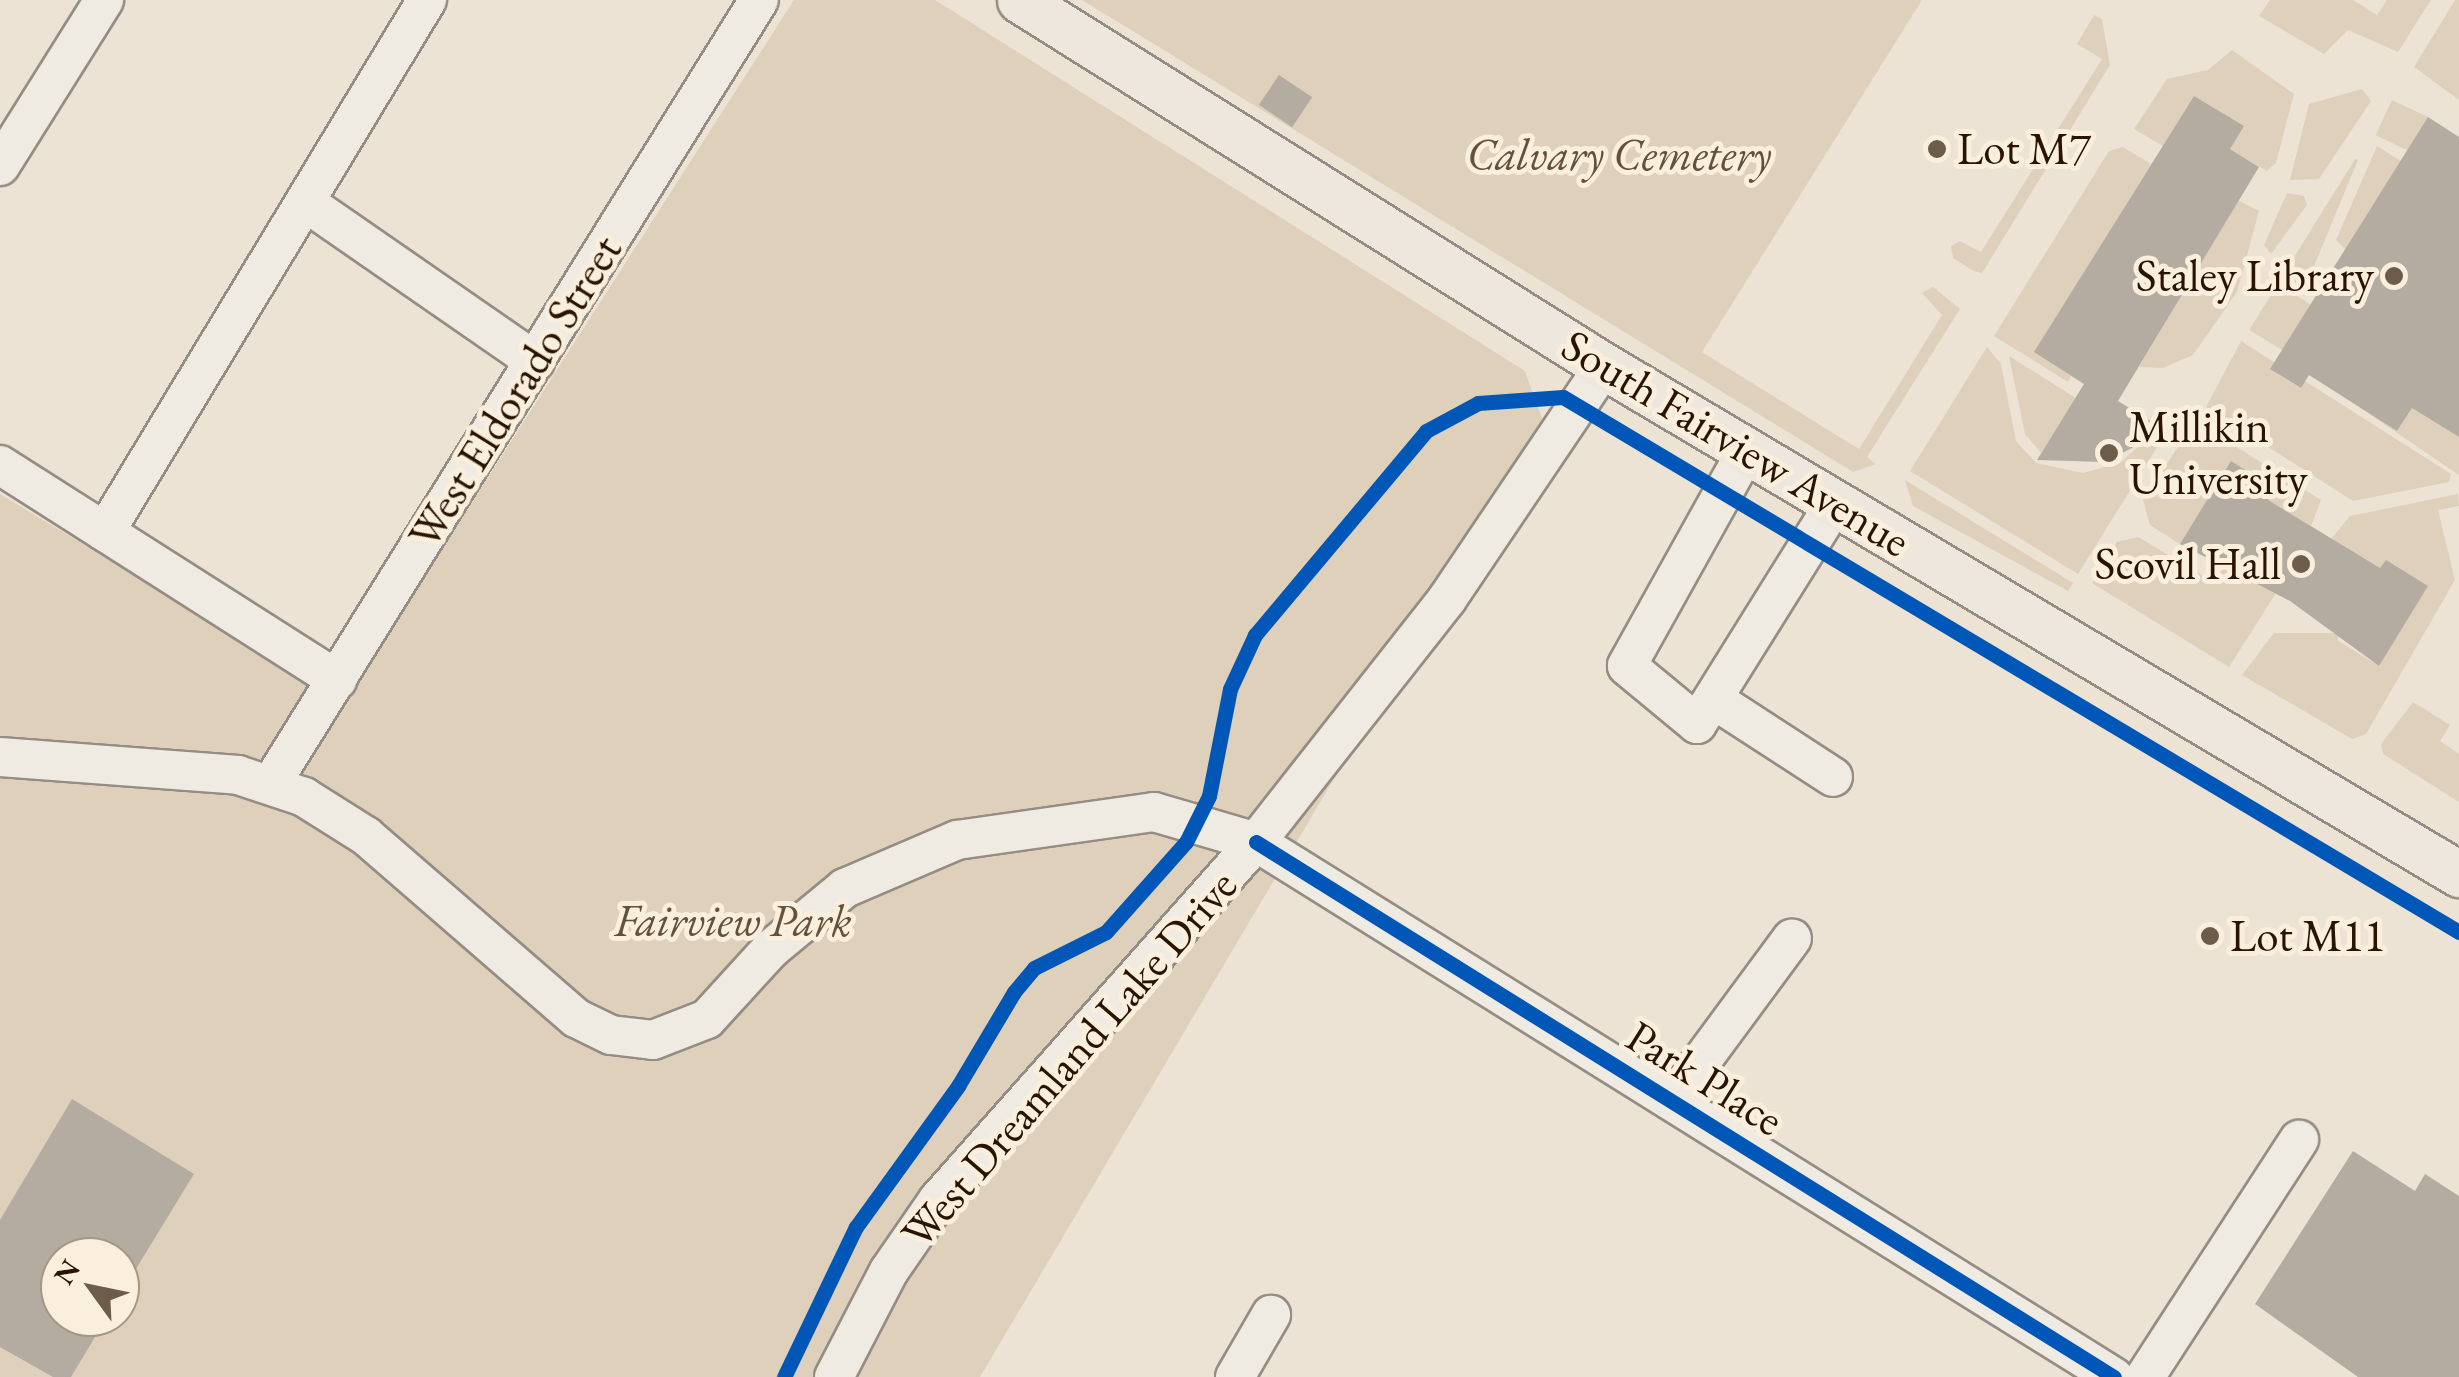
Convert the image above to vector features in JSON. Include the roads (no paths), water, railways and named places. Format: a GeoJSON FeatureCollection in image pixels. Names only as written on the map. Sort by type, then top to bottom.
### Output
{"type":"FeatureCollection","features":[{"type":"Feature","properties":{"kind":"main road","name":"South Fairview Avenue"},"geometry":{"type":"LineString","coordinates":[[1020,0],[1604,366],[2459,874]]}},
{"type":"Feature","properties":{"kind":"street"},"geometry":{"type":"LineString","coordinates":[[0,166],[104,0]]}},
{"type":"Feature","properties":{"kind":"street"},"geometry":{"type":"LineString","coordinates":[[105,532],[427,0]]}},
{"type":"Feature","properties":{"kind":"street","name":"West Eldorado Street"},"geometry":{"type":"LineString","coordinates":[[271,784],[758,0]]}},
{"type":"Feature","properties":{"kind":"street"},"geometry":{"type":"LineString","coordinates":[[306,202],[535,361]]}},
{"type":"Feature","properties":{"kind":"street","name":"West Dreamland Lake Drive"},"geometry":{"type":"LineString","coordinates":[[834,1377],[889,1271],[938,1200],[1256,842],[1447,599],[1604,366]]}},
{"type":"Feature","properties":{"kind":"street"},"geometry":{"type":"LineString","coordinates":[[1746,450],[1627,666],[1698,724],[1835,503]]}},
{"type":"Feature","properties":{"kind":"street"},"geometry":{"type":"LineString","coordinates":[[0,465],[336,680]]}},
{"type":"Feature","properties":{"kind":"street"},"geometry":{"type":"LineString","coordinates":[[1713,699],[1833,776]]}},
{"type":"Feature","properties":{"kind":"street","name":"Park Place"},"geometry":{"type":"LineString","coordinates":[[0,757],[238,775],[271,784],[366,836],[576,1018],[612,1035],[653,1040],[686,1034],[707,1018],[770,950],[845,888],[956,840],[1154,812],[1256,842],[2114,1377]]}},
{"type":"Feature","properties":{"kind":"street"},"geometry":{"type":"LineString","coordinates":[[1672,1101],[1792,938]]}},
{"type":"Feature","properties":{"kind":"street"},"geometry":{"type":"LineString","coordinates":[[2145,1377],[2299,1140]]}},
{"type":"Feature","properties":{"kind":"street"},"geometry":{"type":"LineString","coordinates":[[1235,1377],[1271,1315]]}},
{"type":"Feature","properties":{"kind":"place","name":"Lot M7"},"geometry":{"type":"Point","coordinates":[1937,149]}},
{"type":"Feature","properties":{"kind":"place","name":"Staley Library"},"geometry":{"type":"Point","coordinates":[2394,276]}},
{"type":"Feature","properties":{"kind":"place","name":"Millikin University"},"geometry":{"type":"Point","coordinates":[2109,453]}},
{"type":"Feature","properties":{"kind":"place","name":"Scovil Hall"},"geometry":{"type":"Point","coordinates":[2301,564]}},
{"type":"Feature","properties":{"kind":"place","name":"Lot M11"},"geometry":{"type":"Point","coordinates":[2210,936]}},
{"type":"Feature","properties":{"kind":"park label","name":"Calvary Cemetery"},"geometry":{"type":"Point","coordinates":[1619,155]}},
{"type":"Feature","properties":{"kind":"park label","name":"Fairview Park"},"geometry":{"type":"Point","coordinates":[733,921]}}]}
